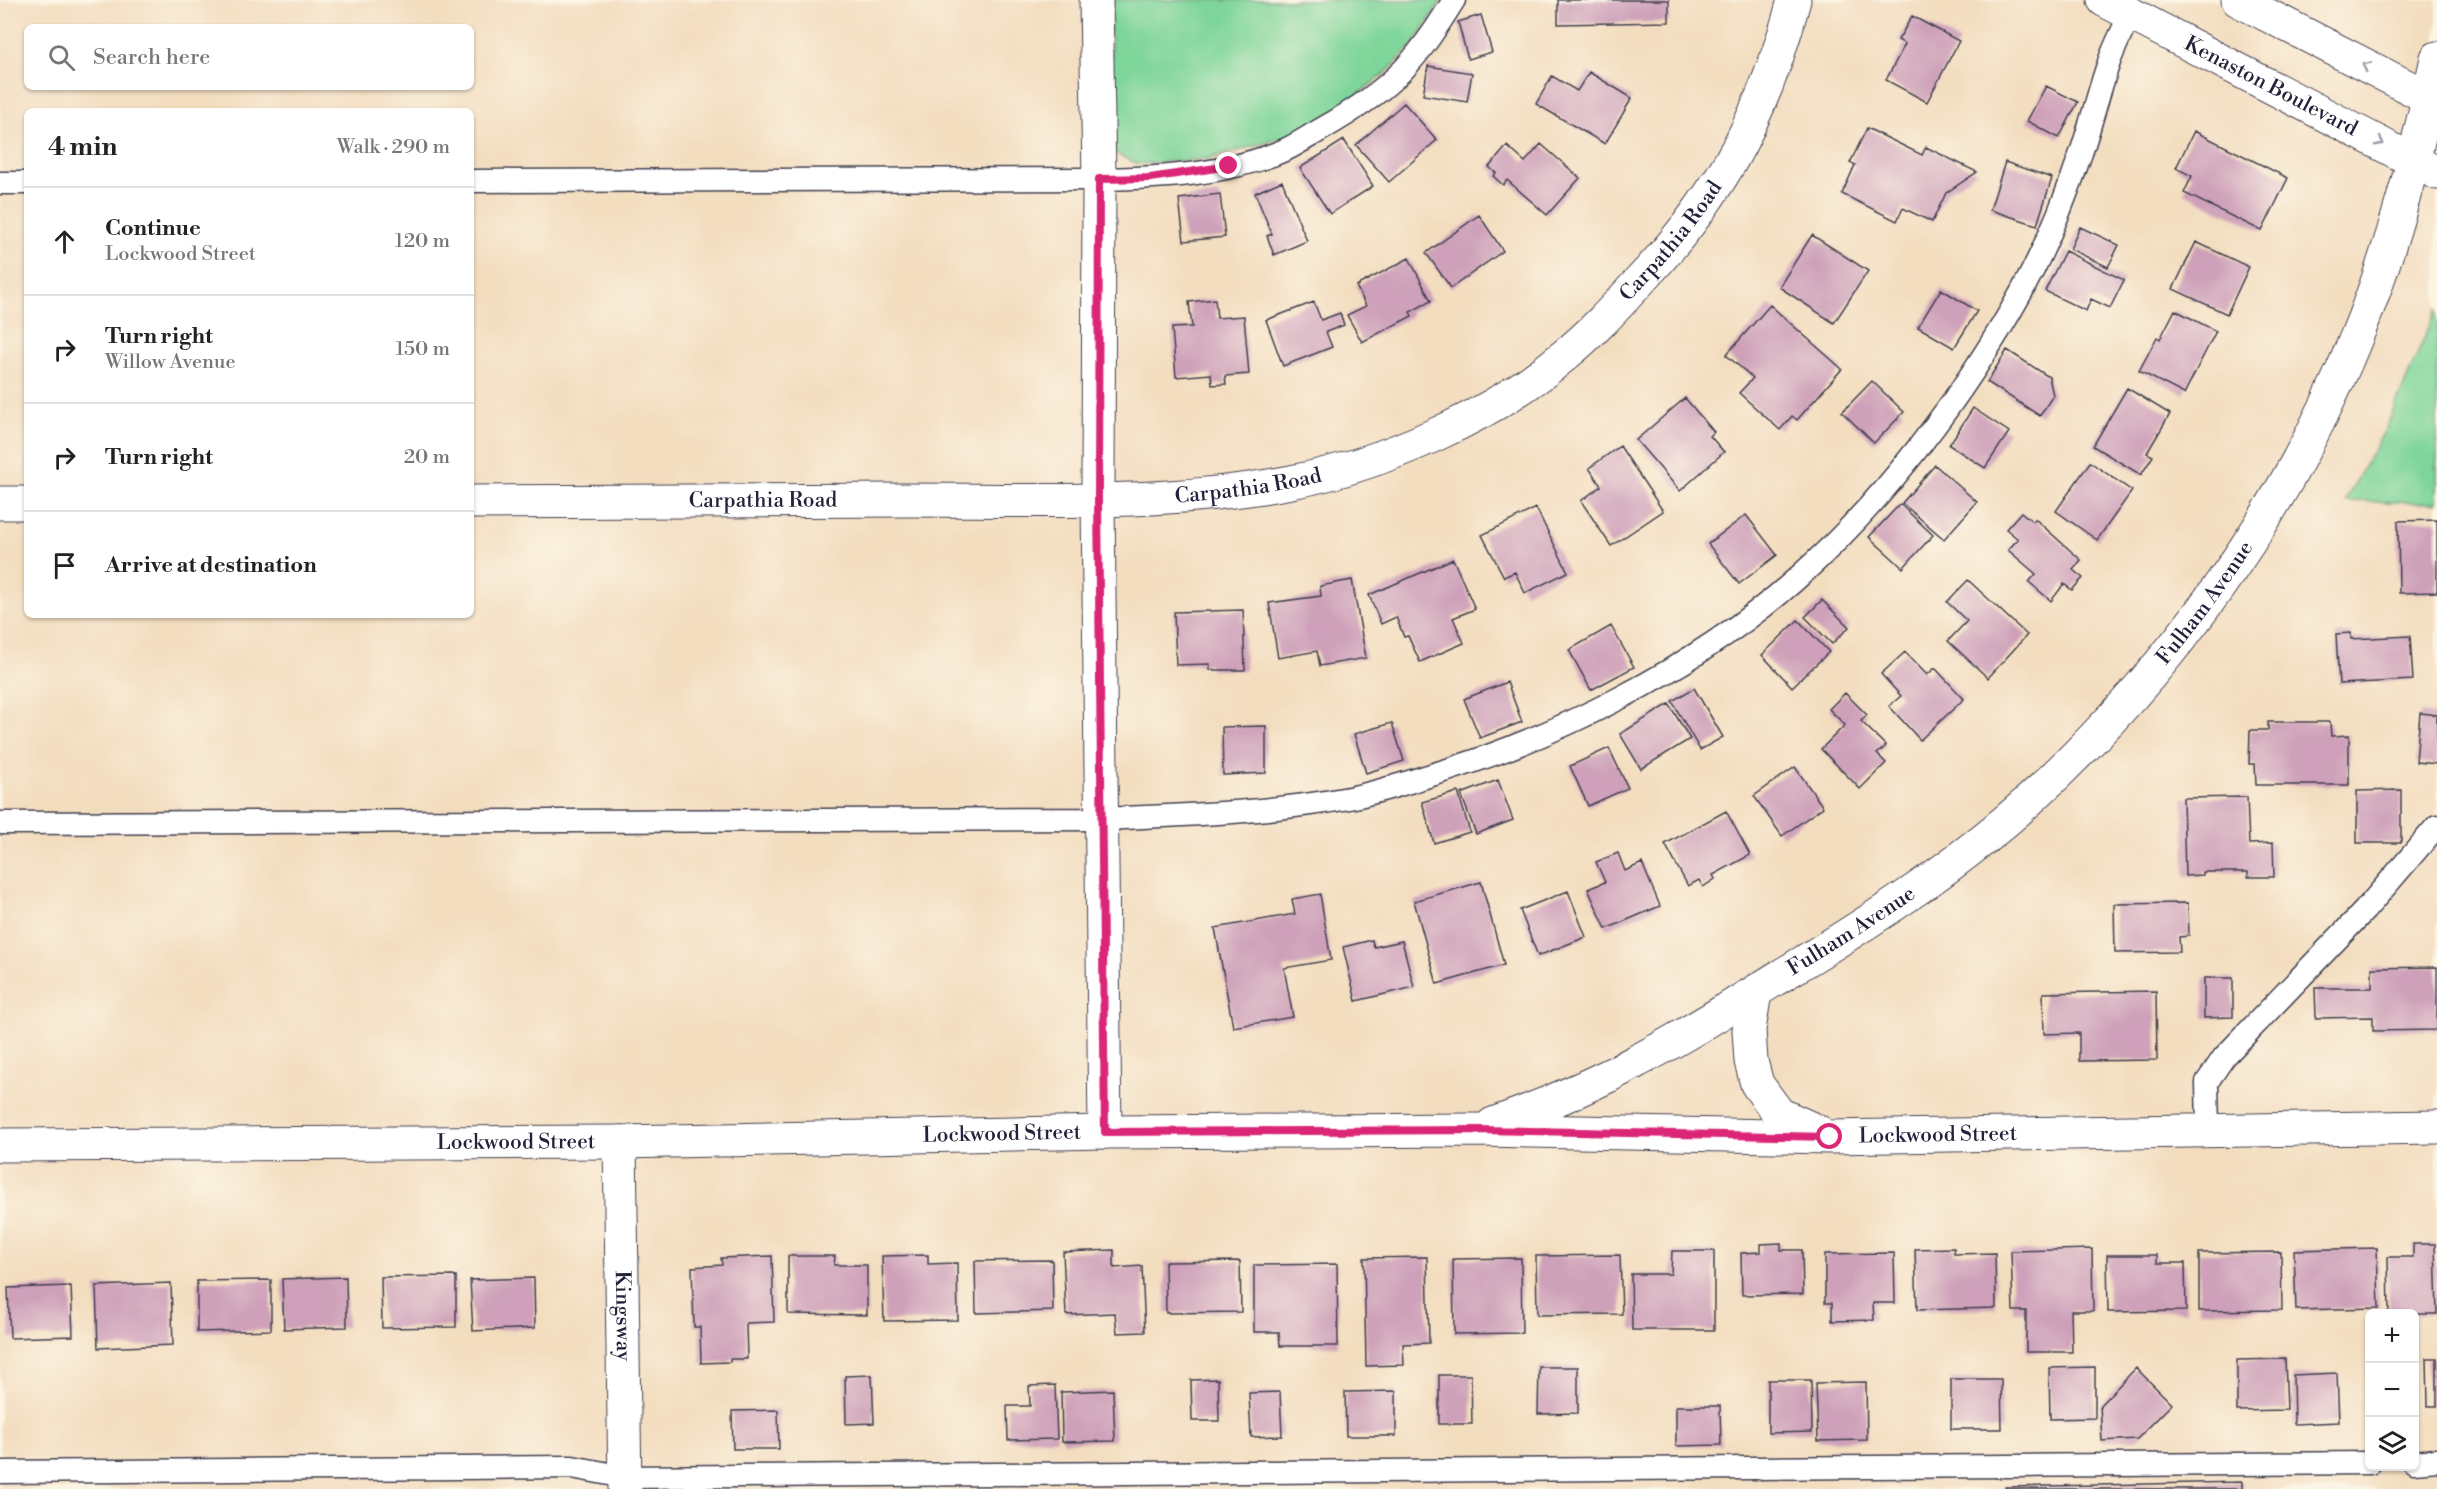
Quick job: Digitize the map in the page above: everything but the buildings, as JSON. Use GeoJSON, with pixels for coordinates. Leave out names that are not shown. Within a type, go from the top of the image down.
{"type":"FeatureCollection","features":[{"type":"Feature","properties":{"kind":"street"},"geometry":{"type":"LineString","coordinates":[[1096,0],[1099,179],[1098,500],[1105,1132]]}},
{"type":"Feature","properties":{"kind":"street","name":"Carpathia Road"},"geometry":{"type":"LineString","coordinates":[[474,502],[1165,498],[1289,483],[1362,464],[1407,447],[1457,423],[1523,386],[1562,358],[1595,328],[1656,264],[1685,230],[1738,148],[1767,83],[1794,0]]}},
{"type":"Feature","properties":{"kind":"street"},"geometry":{"type":"LineString","coordinates":[[2238,0],[2433,100]]}},
{"type":"Feature","properties":{"kind":"street","name":"Kenaston Boulevard"},"geometry":{"type":"LineString","coordinates":[[2118,6],[2425,166]]}},
{"type":"Feature","properties":{"kind":"street","name":"Fulham Avenue"},"geometry":{"type":"LineString","coordinates":[[1477,1130],[1542,1106],[1642,1059],[1902,900],[2022,807],[2115,715],[2154,672],[2225,578],[2267,513],[2334,390],[2425,166],[2437,58]]}},
{"type":"Feature","properties":{"kind":"street"},"geometry":{"type":"LineString","coordinates":[[0,503],[24,503]]}},
{"type":"Feature","properties":{"kind":"street"},"geometry":{"type":"LineString","coordinates":[[1755,992],[1749,1030],[1751,1061],[1757,1084],[1779,1114],[1830,1137]]}},
{"type":"Feature","properties":{"kind":"street","name":"Lockwood Street"},"geometry":{"type":"LineString","coordinates":[[0,1145],[620,1142],[1105,1132],[1477,1130],[1830,1137],[2437,1127]]}},
{"type":"Feature","properties":{"kind":"street","name":"Kingsway"},"geometry":{"type":"LineString","coordinates":[[620,1142],[625,1483]]}},
{"type":"Feature","properties":{"kind":"lane"},"geometry":{"type":"LineString","coordinates":[[474,181],[1099,179],[1191,174],[1258,159],[1287,149],[1375,96],[1404,68],[1430,37],[1454,0]]}},
{"type":"Feature","properties":{"kind":"lane"},"geometry":{"type":"LineString","coordinates":[[0,823],[1101,819],[1275,809],[1352,797],[1448,770],[1519,746],[1622,696],[1734,627],[1794,581],[1859,516],[1908,460],[1962,388],[1994,338],[2023,289],[2059,214],[2082,150],[2109,61],[2118,6]]}},
{"type":"Feature","properties":{"kind":"lane"},"geometry":{"type":"LineString","coordinates":[[0,183],[24,183]]}},
{"type":"Feature","properties":{"kind":"lane"},"geometry":{"type":"LineString","coordinates":[[2208,1131],[2207,1082],[2224,1057],[2365,910],[2437,826]]}},
{"type":"Feature","properties":{"kind":"lane"},"geometry":{"type":"LineString","coordinates":[[2419,1462],[2437,1460]]}},
{"type":"Feature","properties":{"kind":"lane"},"geometry":{"type":"LineString","coordinates":[[0,1472],[572,1467],[625,1483],[2365,1463]]}},
{"type":"Feature","properties":{"kind":"green space"},"geometry":{"type":"Polygon","coordinates":[[[1110,0],[1442,0],[1414,44],[1385,74],[1341,107],[1293,135],[1208,159],[1138,164],[1118,155],[1112,146],[1110,0]]]}},
{"type":"Feature","properties":{"kind":"green space"},"geometry":{"type":"Polygon","coordinates":[[[2437,308],[2437,503],[2345,501],[2386,428],[2437,308]]]}},
{"type":"Feature","properties":{"kind":"route"},"geometry":{"type":"LineString","coordinates":[[1229,166],[1191,174],[1099,179],[1098,500],[1105,1132],[1477,1130],[1830,1137]]}}]}
